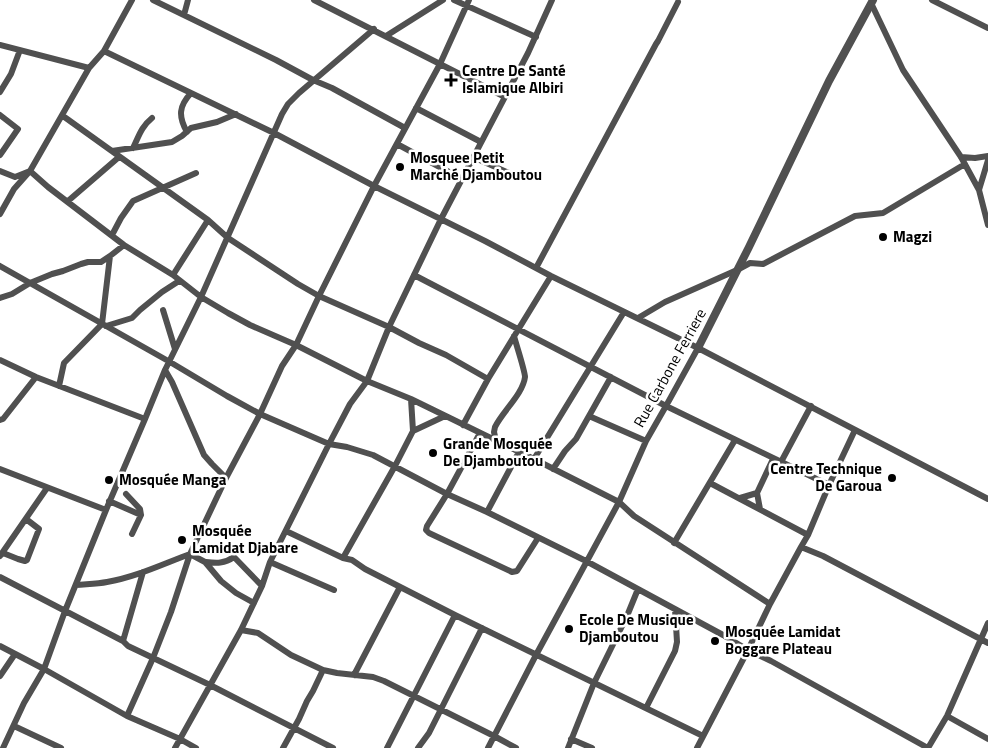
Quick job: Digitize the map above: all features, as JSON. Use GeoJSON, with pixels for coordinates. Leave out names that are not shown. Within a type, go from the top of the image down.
{"type":"FeatureCollection","features":[{"type":"Feature","properties":{"kind":"street"},"geometry":{"type":"LineString","coordinates":[[0,214],[14,189],[30,171],[89,68],[104,51],[132,0]]}},
{"type":"Feature","properties":{"kind":"street"},"geometry":{"type":"LineString","coordinates":[[153,0],[332,88],[405,128]]}},
{"type":"Feature","properties":{"kind":"street"},"geometry":{"type":"LineString","coordinates":[[184,15],[188,0]]}},
{"type":"Feature","properties":{"kind":"street"},"geometry":{"type":"LineString","coordinates":[[314,0],[505,97]]}},
{"type":"Feature","properties":{"kind":"street"},"geometry":{"type":"LineString","coordinates":[[386,36],[443,0]]}},
{"type":"Feature","properties":{"kind":"street"},"geometry":{"type":"LineString","coordinates":[[454,0],[468,3],[536,37]]}},
{"type":"Feature","properties":{"kind":"street"},"geometry":{"type":"LineString","coordinates":[[175,748],[241,630],[262,586],[270,562],[350,404],[366,381],[389,327],[441,218],[536,37],[552,0]]}},
{"type":"Feature","properties":{"kind":"street"},"geometry":{"type":"LineString","coordinates":[[932,0],[988,28]]}},
{"type":"Feature","properties":{"kind":"street"},"geometry":{"type":"LineString","coordinates":[[536,268],[678,2]]}},
{"type":"Feature","properties":{"kind":"street"},"geometry":{"type":"LineString","coordinates":[[872,2],[903,70],[961,157],[979,190],[988,226]]}},
{"type":"Feature","properties":{"kind":"street","name":"Rue Carbone Ferriere"},"geometry":{"type":"LineString","coordinates":[[488,748],[619,502],[646,441],[698,348],[829,81],[872,2]]}},
{"type":"Feature","properties":{"kind":"street"},"geometry":{"type":"LineString","coordinates":[[127,716],[171,612],[190,554],[226,478],[260,414],[282,366],[296,345],[374,186],[440,64],[468,3]]}},
{"type":"Feature","properties":{"kind":"street"},"geometry":{"type":"LineString","coordinates":[[2,748],[24,703],[44,669],[109,501],[165,370],[202,297],[282,114],[299,92],[374,29]]}},
{"type":"Feature","properties":{"kind":"street"},"geometry":{"type":"LineString","coordinates":[[0,45],[89,68]]}},
{"type":"Feature","properties":{"kind":"street"},"geometry":{"type":"LineString","coordinates":[[0,92],[11,74],[20,50]]}},
{"type":"Feature","properties":{"kind":"street"},"geometry":{"type":"LineString","coordinates":[[104,51],[274,133],[374,186],[485,240],[551,276],[698,348],[988,499]]}},
{"type":"Feature","properties":{"kind":"street"},"geometry":{"type":"LineString","coordinates":[[187,132],[180,117],[185,100],[191,93]]}},
{"type":"Feature","properties":{"kind":"street"},"geometry":{"type":"LineString","coordinates":[[416,108],[481,142]]}},
{"type":"Feature","properties":{"kind":"street"},"geometry":{"type":"LineString","coordinates":[[112,151],[172,142],[191,128],[217,122],[236,114]]}},
{"type":"Feature","properties":{"kind":"street"},"geometry":{"type":"LineString","coordinates":[[63,116],[208,220],[228,238],[298,284],[319,296],[446,355],[488,379]]}},
{"type":"Feature","properties":{"kind":"street"},"geometry":{"type":"LineString","coordinates":[[0,155],[18,129],[1,118]]}},
{"type":"Feature","properties":{"kind":"street"},"geometry":{"type":"LineString","coordinates":[[133,148],[142,128],[152,118]]}},
{"type":"Feature","properties":{"kind":"street"},"geometry":{"type":"LineString","coordinates":[[396,144],[462,179]]}},
{"type":"Feature","properties":{"kind":"street"},"geometry":{"type":"LineString","coordinates":[[961,157],[975,158],[988,156]]}},
{"type":"Feature","properties":{"kind":"street"},"geometry":{"type":"LineString","coordinates":[[68,201],[119,157]]}},
{"type":"Feature","properties":{"kind":"street"},"geometry":{"type":"LineString","coordinates":[[473,157],[520,178]]}},
{"type":"Feature","properties":{"kind":"street"},"geometry":{"type":"LineString","coordinates":[[979,190],[988,160]]}},
{"type":"Feature","properties":{"kind":"street"},"geometry":{"type":"LineString","coordinates":[[638,318],[665,302],[750,263],[763,264],[855,216],[882,213],[965,164]]}},
{"type":"Feature","properties":{"kind":"street"},"geometry":{"type":"LineString","coordinates":[[0,170],[15,177],[30,171]]}},
{"type":"Feature","properties":{"kind":"street"},"geometry":{"type":"LineString","coordinates":[[30,171],[124,245],[173,275],[202,297],[250,325],[296,345],[366,381],[411,399],[619,502],[634,516],[770,604]]}},
{"type":"Feature","properties":{"kind":"street"},"geometry":{"type":"LineString","coordinates":[[112,235],[120,218],[133,201],[196,174]]}},
{"type":"Feature","properties":{"kind":"street"},"geometry":{"type":"LineString","coordinates":[[173,275],[208,220]]}},
{"type":"Feature","properties":{"kind":"street"},"geometry":{"type":"LineString","coordinates":[[0,298],[12,294],[42,277],[88,262],[101,262],[124,245]]}},
{"type":"Feature","properties":{"kind":"street"},"geometry":{"type":"LineString","coordinates":[[104,325],[110,256]]}},
{"type":"Feature","properties":{"kind":"street"},"geometry":{"type":"LineString","coordinates":[[0,266],[260,414],[329,444],[347,447],[395,466],[638,589],[928,748],[947,716],[988,623]]}},
{"type":"Feature","properties":{"kind":"street"},"geometry":{"type":"LineString","coordinates":[[414,275],[666,406],[829,486]]}},
{"type":"Feature","properties":{"kind":"street"},"geometry":{"type":"LineString","coordinates":[[463,425],[488,379],[551,276]]}},
{"type":"Feature","properties":{"kind":"street"},"geometry":{"type":"LineString","coordinates":[[59,386],[64,363],[104,325],[132,318],[162,292],[179,281]]}},
{"type":"Feature","properties":{"kind":"street"},"geometry":{"type":"LineString","coordinates":[[163,310],[175,348]]}},
{"type":"Feature","properties":{"kind":"street"},"geometry":{"type":"LineString","coordinates":[[534,459],[624,312]]}},
{"type":"Feature","properties":{"kind":"street"},"geometry":{"type":"LineString","coordinates":[[496,441],[495,427],[525,378],[514,336]]}},
{"type":"Feature","properties":{"kind":"street"},"geometry":{"type":"LineString","coordinates":[[0,360],[36,377],[145,419]]}},
{"type":"Feature","properties":{"kind":"street"},"geometry":{"type":"LineString","coordinates":[[165,370],[204,455],[226,478]]}},
{"type":"Feature","properties":{"kind":"street"},"geometry":{"type":"LineString","coordinates":[[0,420],[36,377]]}},
{"type":"Feature","properties":{"kind":"street"},"geometry":{"type":"LineString","coordinates":[[553,469],[564,451],[576,439],[611,378]]}},
{"type":"Feature","properties":{"kind":"street"},"geometry":{"type":"LineString","coordinates":[[343,558],[413,431],[411,399]]}},
{"type":"Feature","properties":{"kind":"street"},"geometry":{"type":"LineString","coordinates":[[781,462],[811,406]]}},
{"type":"Feature","properties":{"kind":"street"},"geometry":{"type":"LineString","coordinates":[[413,431],[445,416]]}},
{"type":"Feature","properties":{"kind":"street"},"geometry":{"type":"LineString","coordinates":[[589,416],[646,441]]}},
{"type":"Feature","properties":{"kind":"street"},"geometry":{"type":"LineString","coordinates":[[697,748],[770,604],[808,535],[855,430]]}},
{"type":"Feature","properties":{"kind":"street"},"geometry":{"type":"LineString","coordinates":[[480,433],[426,530],[512,572],[517,571],[522,565],[538,538]]}},
{"type":"Feature","properties":{"kind":"street"},"geometry":{"type":"LineString","coordinates":[[674,543],[735,440]]}},
{"type":"Feature","properties":{"kind":"street"},"geometry":{"type":"LineString","coordinates":[[487,512],[519,452]]}},
{"type":"Feature","properties":{"kind":"street"},"geometry":{"type":"LineString","coordinates":[[760,510],[757,493],[773,458]]}},
{"type":"Feature","properties":{"kind":"street"},"geometry":{"type":"LineString","coordinates":[[0,469],[106,510]]}},
{"type":"Feature","properties":{"kind":"street"},"geometry":{"type":"LineString","coordinates":[[710,483],[808,535]]}},
{"type":"Feature","properties":{"kind":"street"},"geometry":{"type":"LineString","coordinates":[[26,519],[39,529],[27,560],[1,554],[48,488]]}},
{"type":"Feature","properties":{"kind":"street"},"geometry":{"type":"LineString","coordinates":[[740,498],[757,493]]}},
{"type":"Feature","properties":{"kind":"street"},"geometry":{"type":"LineString","coordinates":[[126,494],[140,509],[142,515],[132,534]]}},
{"type":"Feature","properties":{"kind":"street"},"geometry":{"type":"LineString","coordinates":[[109,501],[142,515]]}},
{"type":"Feature","properties":{"kind":"street"},"geometry":{"type":"LineString","coordinates":[[286,530],[343,558],[352,560],[365,569],[455,615],[703,736]]}},
{"type":"Feature","properties":{"kind":"street"},"geometry":{"type":"LineString","coordinates":[[802,547],[823,556],[988,643]]}},
{"type":"Feature","properties":{"kind":"street"},"geometry":{"type":"LineString","coordinates":[[76,585],[106,583],[143,572],[190,554],[205,562],[221,581],[236,593],[254,603]]}},
{"type":"Feature","properties":{"kind":"street"},"geometry":{"type":"LineString","coordinates":[[205,562],[219,563],[234,557],[262,586]]}},
{"type":"Feature","properties":{"kind":"street"},"geometry":{"type":"LineString","coordinates":[[270,562],[334,590]]}},
{"type":"Feature","properties":{"kind":"street"},"geometry":{"type":"LineString","coordinates":[[122,641],[143,572]]}},
{"type":"Feature","properties":{"kind":"street"},"geometry":{"type":"LineString","coordinates":[[0,577],[122,641],[128,646],[210,685],[333,748]]}},
{"type":"Feature","properties":{"kind":"street"},"geometry":{"type":"LineString","coordinates":[[354,675],[400,586]]}},
{"type":"Feature","properties":{"kind":"street"},"geometry":{"type":"LineString","coordinates":[[567,747],[594,683],[638,589]]}},
{"type":"Feature","properties":{"kind":"street"},"geometry":{"type":"LineString","coordinates":[[646,708],[675,651],[677,642],[675,609]]}},
{"type":"Feature","properties":{"kind":"street"},"geometry":{"type":"LineString","coordinates":[[387,748],[455,615]]}},
{"type":"Feature","properties":{"kind":"street"},"geometry":{"type":"LineString","coordinates":[[418,748],[429,733],[482,628]]}},
{"type":"Feature","properties":{"kind":"street"},"geometry":{"type":"LineString","coordinates":[[241,630],[258,633],[291,655],[323,670],[384,680],[516,748]]}},
{"type":"Feature","properties":{"kind":"street"},"geometry":{"type":"LineString","coordinates":[[0,646],[127,716],[196,748]]}},
{"type":"Feature","properties":{"kind":"street"},"geometry":{"type":"LineString","coordinates":[[0,676],[15,654]]}},
{"type":"Feature","properties":{"kind":"street"},"geometry":{"type":"LineString","coordinates":[[282,748],[300,719],[323,670]]}},
{"type":"Feature","properties":{"kind":"street"},"geometry":{"type":"LineString","coordinates":[[947,716],[988,739]]}},
{"type":"Feature","properties":{"kind":"street"},"geometry":{"type":"LineString","coordinates":[[14,726],[61,748]]}},
{"type":"Feature","properties":{"kind":"street"},"geometry":{"type":"LineString","coordinates":[[571,739],[592,748]]}},
{"type":"Feature","properties":{"kind":"place","name":"Centre De Santé Islamique Albiri"},"geometry":{"type":"Point","coordinates":[451,80]}},
{"type":"Feature","properties":{"kind":"place","name":"Mosquee Petit Marché Djamboutou"},"geometry":{"type":"Point","coordinates":[400,167]}},
{"type":"Feature","properties":{"kind":"place","name":"Magzi"},"geometry":{"type":"Point","coordinates":[883,237]}},
{"type":"Feature","properties":{"kind":"place","name":"Grande Mosquée De Djamboutou"},"geometry":{"type":"Point","coordinates":[433,453]}},
{"type":"Feature","properties":{"kind":"place","name":"Centre Technique De Garoua"},"geometry":{"type":"Point","coordinates":[892,478]}},
{"type":"Feature","properties":{"kind":"place","name":"Mosquée Manga"},"geometry":{"type":"Point","coordinates":[109,480]}},
{"type":"Feature","properties":{"kind":"place","name":"Mosquée Lamidat Djabare"},"geometry":{"type":"Point","coordinates":[182,540]}},
{"type":"Feature","properties":{"kind":"place","name":"Ecole De Musique Djamboutou"},"geometry":{"type":"Point","coordinates":[569,629]}},
{"type":"Feature","properties":{"kind":"place","name":"Mosquée Lamidat Boggare Plateau"},"geometry":{"type":"Point","coordinates":[715,641]}}]}
